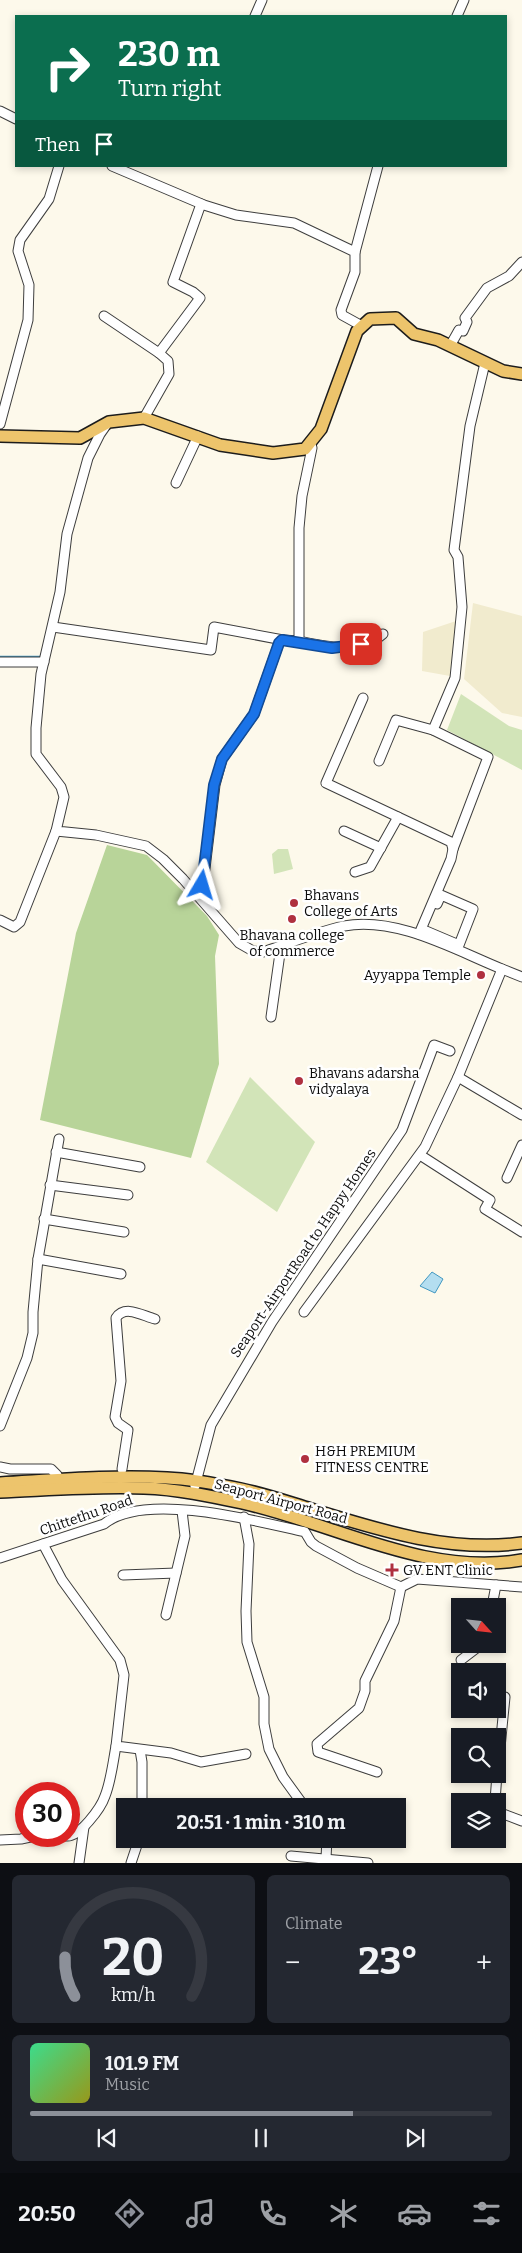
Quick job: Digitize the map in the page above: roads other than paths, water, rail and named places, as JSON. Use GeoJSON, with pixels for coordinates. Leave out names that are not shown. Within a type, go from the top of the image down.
{"type":"FeatureCollection","features":[{"type":"Feature","properties":{"kind":"main road"},"geometry":{"type":"LineString","coordinates":[[0,436],[80,438],[109,422],[144,418],[220,445],[273,453],[305,448],[320,429],[357,331],[370,319],[396,318],[414,334],[438,340],[503,372],[522,374]]}},
{"type":"Feature","properties":{"kind":"main road"},"geometry":{"type":"LineString","coordinates":[[0,1482],[59,1485],[118,1477],[168,1478],[196,1481],[244,1490],[430,1542],[484,1545],[522,1543]]}},
{"type":"Feature","properties":{"kind":"main road","name":"Seaport Airport Road"},"geometry":{"type":"LineString","coordinates":[[0,1492],[59,1485],[145,1488],[193,1494],[242,1503],[307,1528],[428,1558],[481,1562],[522,1560]]}},
{"type":"Feature","properties":{"kind":"main road"},"geometry":{"type":"LineString","coordinates":[[307,1528],[313,1510]]}},
{"type":"Feature","properties":{"kind":"street"},"geometry":{"type":"LineString","coordinates":[[255,15],[262,0]]}},
{"type":"Feature","properties":{"kind":"street"},"geometry":{"type":"LineString","coordinates":[[457,15],[464,0]]}},
{"type":"Feature","properties":{"kind":"street"},"geometry":{"type":"LineString","coordinates":[[0,111],[15,118]]}},
{"type":"Feature","properties":{"kind":"street"},"geometry":{"type":"LineString","coordinates":[[0,424],[28,320],[29,285],[18,251],[20,240],[49,200],[59,167]]}},
{"type":"Feature","properties":{"kind":"street"},"geometry":{"type":"LineString","coordinates":[[114,167],[201,204],[236,215],[294,223],[356,252]]}},
{"type":"Feature","properties":{"kind":"street"},"geometry":{"type":"LineString","coordinates":[[362,326],[342,315],[341,310],[355,272],[356,252],[378,167]]}},
{"type":"Feature","properties":{"kind":"street"},"geometry":{"type":"LineString","coordinates":[[159,353],[200,298],[193,292],[173,282],[201,204]]}},
{"type":"Feature","properties":{"kind":"street"},"geometry":{"type":"LineString","coordinates":[[450,346],[459,330],[462,331],[467,322],[465,318],[487,288],[509,276],[522,262]]}},
{"type":"Feature","properties":{"kind":"street"},"geometry":{"type":"LineString","coordinates":[[104,316],[168,361],[169,374],[144,418]]}},
{"type":"Feature","properties":{"kind":"street"},"geometry":{"type":"LineString","coordinates":[[433,730],[455,678],[462,607],[458,557],[454,550],[470,426],[485,363]]}},
{"type":"Feature","properties":{"kind":"street"},"geometry":{"type":"LineString","coordinates":[[0,920],[14,927],[20,922],[56,831],[64,797],[60,787],[36,754],[36,728],[44,662],[60,592],[67,534],[85,468],[100,434],[109,422]]}},
{"type":"Feature","properties":{"kind":"street"},"geometry":{"type":"LineString","coordinates":[[176,483],[198,436]]}},
{"type":"Feature","properties":{"kind":"street"},"geometry":{"type":"LineString","coordinates":[[299,641],[299,528],[302,496],[312,448],[310,442]]}},
{"type":"Feature","properties":{"kind":"street"},"geometry":{"type":"LineString","coordinates":[[53,626],[211,650],[214,627],[327,647],[343,647],[377,640],[383,634]]}},
{"type":"Feature","properties":{"kind":"street"},"geometry":{"type":"LineString","coordinates":[[199,896],[214,785],[222,759],[254,714],[276,650],[282,640]]}},
{"type":"Feature","properties":{"kind":"street"},"geometry":{"type":"LineString","coordinates":[[0,662],[44,662]]}},
{"type":"Feature","properties":{"kind":"street"},"geometry":{"type":"LineString","coordinates":[[363,698],[326,783],[451,842],[453,849]]}},
{"type":"Feature","properties":{"kind":"street"},"geometry":{"type":"LineString","coordinates":[[379,761],[396,720],[433,730],[488,756],[423,934]]}},
{"type":"Feature","properties":{"kind":"street"},"geometry":{"type":"LineString","coordinates":[[355,872],[370,867],[398,817]]}},
{"type":"Feature","properties":{"kind":"street"},"geometry":{"type":"LineString","coordinates":[[56,831],[96,834],[146,846],[163,859],[199,896],[239,943],[253,951],[264,952],[345,926],[373,925],[423,934],[459,945],[473,909],[441,895],[423,934]]}},
{"type":"Feature","properties":{"kind":"street"},"geometry":{"type":"LineString","coordinates":[[344,831],[381,848]]}},
{"type":"Feature","properties":{"kind":"street"},"geometry":{"type":"LineString","coordinates":[[423,934],[522,977]]}},
{"type":"Feature","properties":{"kind":"street"},"geometry":{"type":"LineString","coordinates":[[271,1017],[281,946]]}},
{"type":"Feature","properties":{"kind":"street"},"geometry":{"type":"LineString","coordinates":[[304,1312],[425,1147],[458,1077],[502,969]]}},
{"type":"Feature","properties":{"kind":"street","name":"Seaport-AirportRoad to Happy Homes"},"geometry":{"type":"LineString","coordinates":[[193,1494],[211,1425],[242,1369],[402,1130],[434,1045],[450,1051]]}},
{"type":"Feature","properties":{"kind":"street"},"geometry":{"type":"LineString","coordinates":[[458,1077],[522,1115]]}},
{"type":"Feature","properties":{"kind":"street"},"geometry":{"type":"LineString","coordinates":[[0,1426],[26,1358],[33,1333],[38,1259],[59,1140]]}},
{"type":"Feature","properties":{"kind":"street"},"geometry":{"type":"LineString","coordinates":[[507,1178],[522,1145]]}},
{"type":"Feature","properties":{"kind":"street"},"geometry":{"type":"LineString","coordinates":[[56,1152],[140,1168]]}},
{"type":"Feature","properties":{"kind":"street"},"geometry":{"type":"LineString","coordinates":[[420,1155],[490,1200],[485,1208],[522,1232]]}},
{"type":"Feature","properties":{"kind":"street"},"geometry":{"type":"LineString","coordinates":[[50,1185],[128,1195]]}},
{"type":"Feature","properties":{"kind":"street"},"geometry":{"type":"LineString","coordinates":[[44,1219],[124,1232]]}},
{"type":"Feature","properties":{"kind":"street"},"geometry":{"type":"LineString","coordinates":[[38,1259],[121,1274]]}},
{"type":"Feature","properties":{"kind":"street"},"geometry":{"type":"LineString","coordinates":[[122,1469],[128,1430],[118,1423],[115,1417],[121,1381],[116,1318],[123,1311],[129,1311],[155,1319]]}},
{"type":"Feature","properties":{"kind":"street"},"geometry":{"type":"LineString","coordinates":[[0,1467],[51,1470],[58,1475],[59,1485]]}},
{"type":"Feature","properties":{"kind":"street","name":"Chittethu Road"},"geometry":{"type":"LineString","coordinates":[[0,1558],[104,1524],[112,1518],[123,1514],[143,1509],[244,1518],[307,1528]]}},
{"type":"Feature","properties":{"kind":"street"},"geometry":{"type":"LineString","coordinates":[[166,1615],[184,1536],[182,1511]]}},
{"type":"Feature","properties":{"kind":"street"},"geometry":{"type":"LineString","coordinates":[[244,1518],[249,1544],[246,1611],[247,1642],[264,1697],[264,1724],[269,1749],[282,1777],[298,1798]]}},
{"type":"Feature","properties":{"kind":"street"},"geometry":{"type":"LineString","coordinates":[[307,1528],[311,1542],[316,1546],[357,1568],[401,1587],[417,1580],[522,1587]]}},
{"type":"Feature","properties":{"kind":"street"},"geometry":{"type":"LineString","coordinates":[[43,1544],[62,1580],[120,1660],[124,1675],[116,1746],[106,1794],[80,1831]]}},
{"type":"Feature","properties":{"kind":"street"},"geometry":{"type":"LineString","coordinates":[[123,1575],[176,1573]]}},
{"type":"Feature","properties":{"kind":"street"},"geometry":{"type":"LineString","coordinates":[[494,1598],[496,1585]]}},
{"type":"Feature","properties":{"kind":"street"},"geometry":{"type":"LineString","coordinates":[[378,1772],[318,1752],[317,1744],[359,1708],[365,1692],[366,1681],[394,1621],[401,1587]]}},
{"type":"Feature","properties":{"kind":"street"},"geometry":{"type":"LineString","coordinates":[[462,1660],[471,1653]]}},
{"type":"Feature","properties":{"kind":"street"},"geometry":{"type":"LineString","coordinates":[[116,1746],[171,1753],[201,1762],[246,1754]]}},
{"type":"Feature","properties":{"kind":"street"},"geometry":{"type":"LineString","coordinates":[[140,1750],[142,1798]]}},
{"type":"Feature","properties":{"kind":"street"},"geometry":{"type":"LineString","coordinates":[[506,1815],[522,1821]]}},
{"type":"Feature","properties":{"kind":"street"},"geometry":{"type":"LineString","coordinates":[[79,1863],[84,1827]]}},
{"type":"Feature","properties":{"kind":"street"},"geometry":{"type":"LineString","coordinates":[[0,1840],[15,1839]]}},
{"type":"Feature","properties":{"kind":"street"},"geometry":{"type":"LineString","coordinates":[[131,1863],[136,1848]]}},
{"type":"Feature","properties":{"kind":"street"},"geometry":{"type":"LineString","coordinates":[[291,1856],[368,1863]]}},
{"type":"Feature","properties":{"kind":"water"},"geometry":{"type":"Polygon","coordinates":[[[432,1272],[443,1279],[435,1293],[420,1286],[432,1272]]]}},
{"type":"Feature","properties":{"kind":"waterway"},"geometry":{"type":"LineString","coordinates":[[0,657],[43,657]]}},
{"type":"Feature","properties":{"kind":"place","name":"Bhavans College of Arts"},"geometry":{"type":"Point","coordinates":[294,903]}},
{"type":"Feature","properties":{"kind":"place","name":"Bhavana college of commerce"},"geometry":{"type":"Point","coordinates":[292,919]}},
{"type":"Feature","properties":{"kind":"place","name":"Ayyappa Temple"},"geometry":{"type":"Point","coordinates":[481,975]}},
{"type":"Feature","properties":{"kind":"place","name":"Bhavans adarsha vidyalaya"},"geometry":{"type":"Point","coordinates":[299,1081]}},
{"type":"Feature","properties":{"kind":"place","name":"H&H PREMIUM FITNESS CENTRE"},"geometry":{"type":"Point","coordinates":[305,1459]}},
{"type":"Feature","properties":{"kind":"place","name":"GV ENT Clinic"},"geometry":{"type":"Point","coordinates":[392,1570]}}]}
